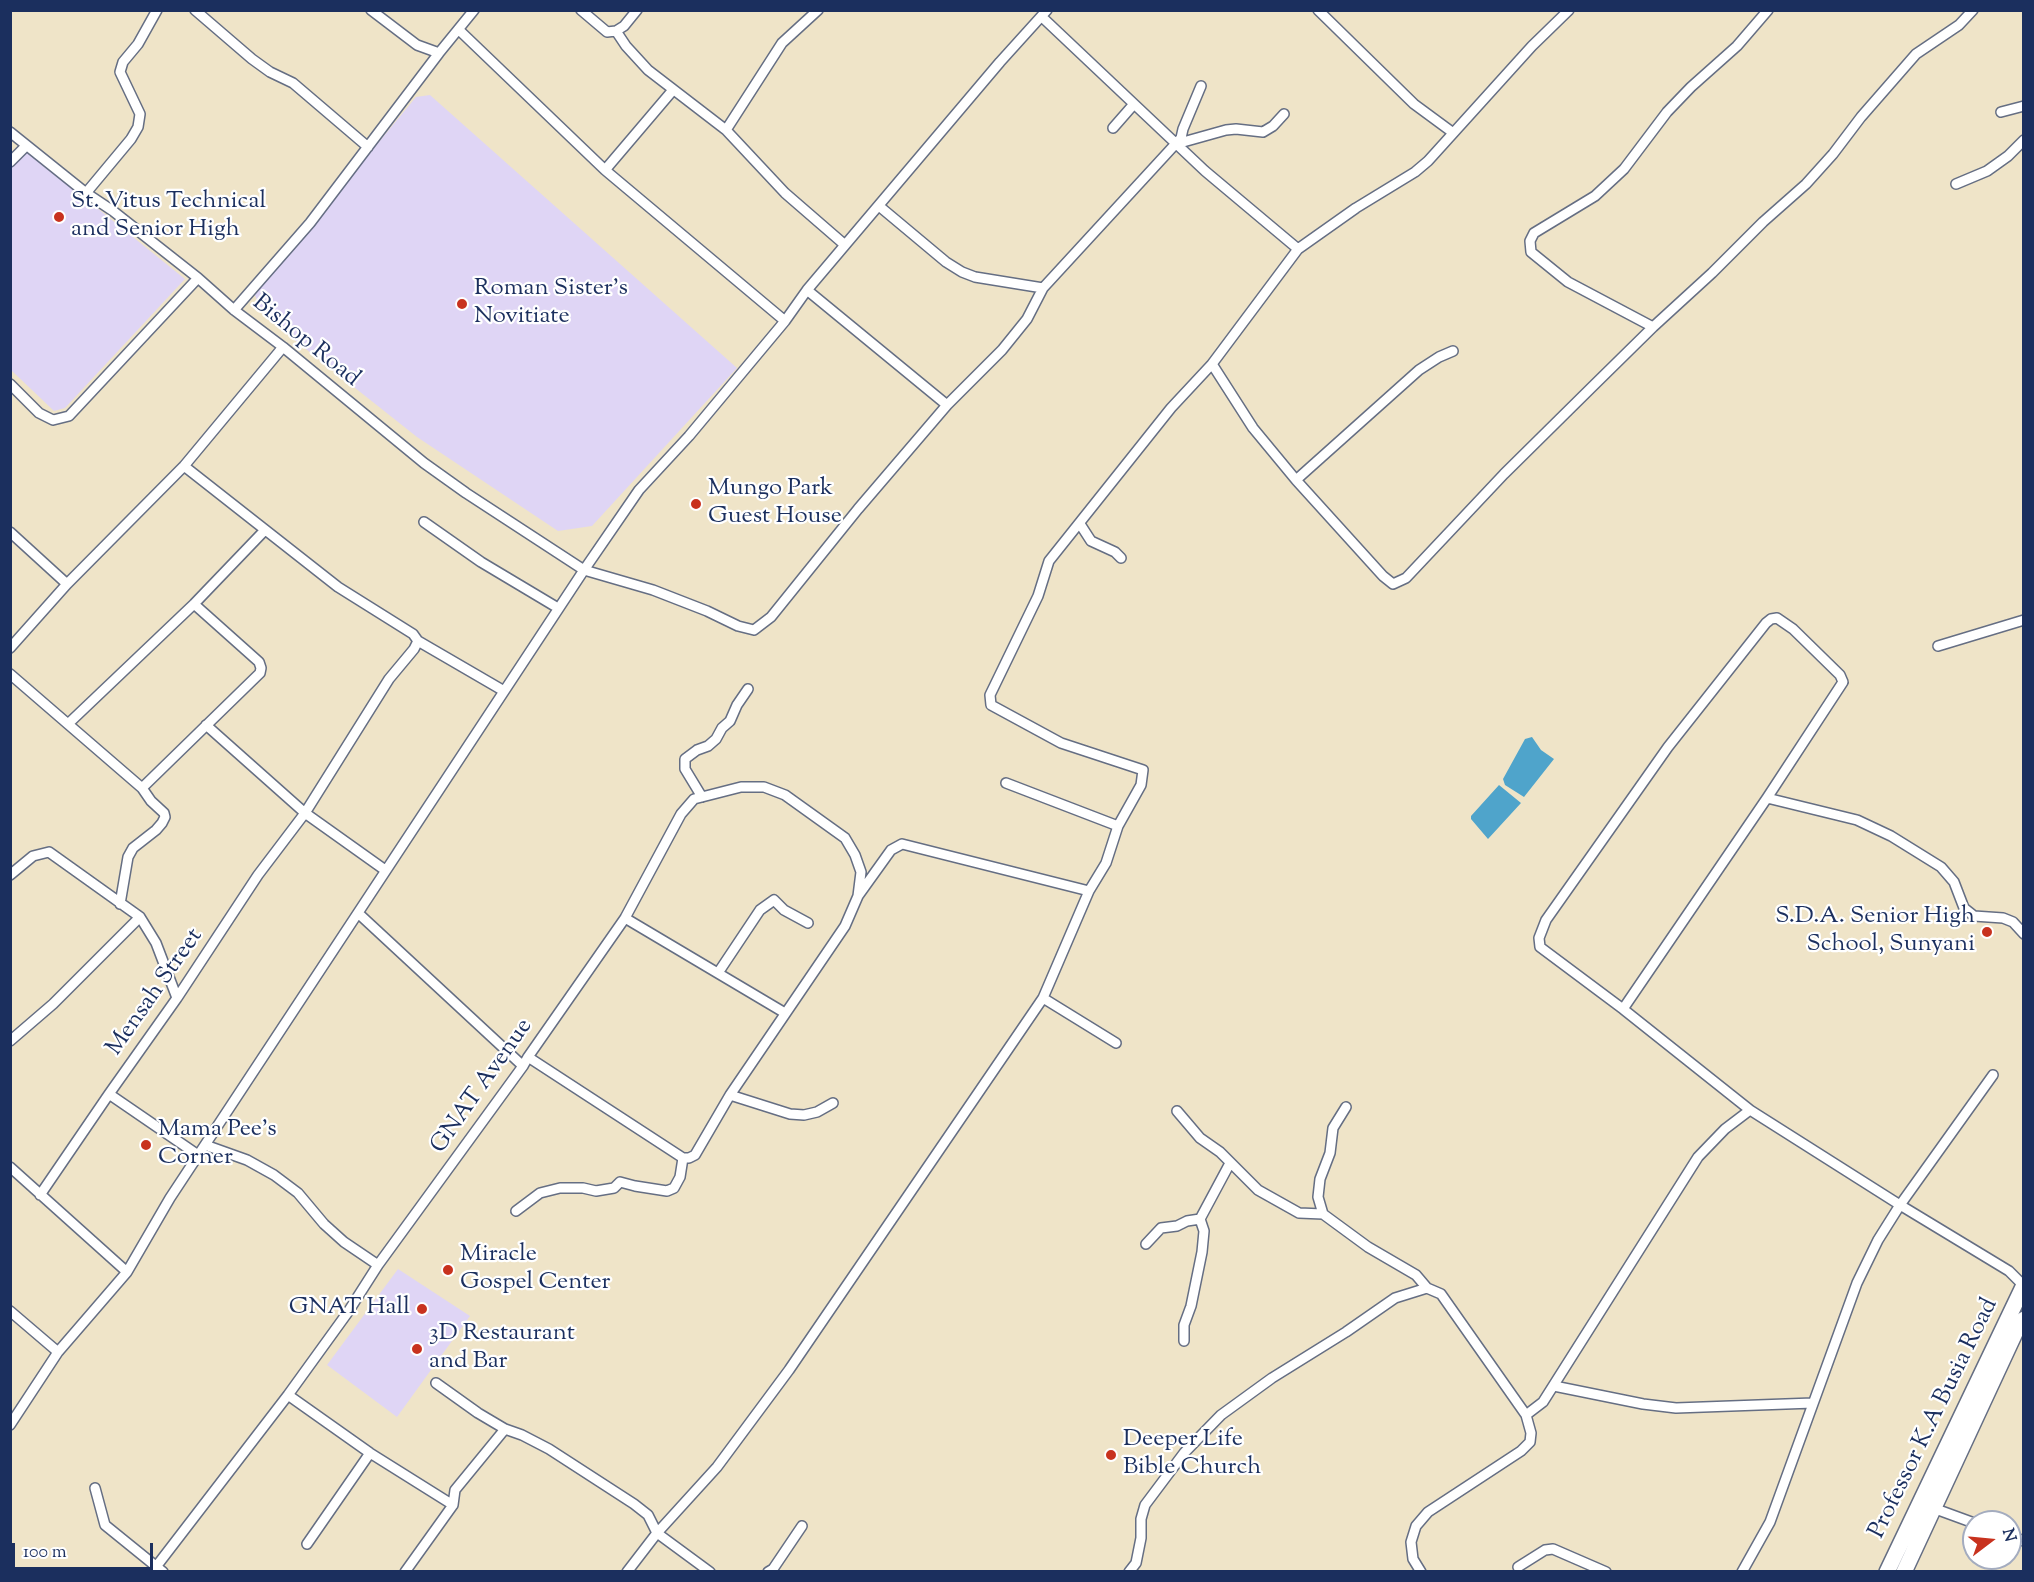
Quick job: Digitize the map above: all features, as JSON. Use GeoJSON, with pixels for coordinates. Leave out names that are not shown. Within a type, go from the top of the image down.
{"type":"FeatureCollection","features":[{"type":"Feature","properties":{"kind":"main road","name":"Professor K.A Busia Road"},"geometry":{"type":"LineString","coordinates":[[1887,1572],[2023,1286]]}},
{"type":"Feature","properties":{"kind":"main road","name":"Professor K.A Busia Road"},"geometry":{"type":"LineString","coordinates":[[1904,1572],[2024,1319]]}},
{"type":"Feature","properties":{"kind":"street"},"geometry":{"type":"LineString","coordinates":[[86,193],[131,139],[138,127],[140,114],[120,72],[123,62],[138,44],[157,10]]}},
{"type":"Feature","properties":{"kind":"street"},"geometry":{"type":"LineString","coordinates":[[195,10],[252,59],[270,72],[293,83],[368,147]]}},
{"type":"Feature","properties":{"kind":"street"},"geometry":{"type":"LineString","coordinates":[[371,10],[417,45],[439,53]]}},
{"type":"Feature","properties":{"kind":"street"},"geometry":{"type":"LineString","coordinates":[[234,310],[310,223],[474,10]]}},
{"type":"Feature","properties":{"kind":"street"},"geometry":{"type":"LineString","coordinates":[[581,10],[607,32],[616,31],[624,26],[637,10]]}},
{"type":"Feature","properties":{"kind":"street"},"geometry":{"type":"LineString","coordinates":[[726,130],[782,43],[818,10]]}},
{"type":"Feature","properties":{"kind":"street"},"geometry":{"type":"LineString","coordinates":[[1318,10],[1414,104],[1452,132]]}},
{"type":"Feature","properties":{"kind":"street"},"geometry":{"type":"LineString","coordinates":[[627,1572],[657,1533],[717,1467],[789,1370],[1042,998],[1089,891],[1106,863],[1118,826],[1141,785],[1143,770],[1061,743],[991,705],[990,695],[1038,596],[1049,561],[1171,408],[1212,364],[1298,249],[1428,161],[1532,46],[1569,10]]}},
{"type":"Feature","properties":{"kind":"street"},"geometry":{"type":"LineString","coordinates":[[1653,327],[1568,282],[1531,252],[1530,241],[1534,233],[1595,196],[1624,169],[1667,112],[1690,87],[1737,46],[1768,10]]}},
{"type":"Feature","properties":{"kind":"street"},"geometry":{"type":"LineString","coordinates":[[1212,364],[1253,428],[1296,480],[1383,576],[1393,584],[1406,578],[1504,474],[1653,327],[1806,184],[1916,54],[1959,25],[1972,10]]}},
{"type":"Feature","properties":{"kind":"street"},"geometry":{"type":"LineString","coordinates":[[10,1425],[58,1352],[127,1272],[198,1155],[558,608],[639,490],[689,436],[785,321],[807,290],[1000,62],[1044,14],[1176,144],[1298,249]]}},
{"type":"Feature","properties":{"kind":"street"},"geometry":{"type":"LineString","coordinates":[[459,30],[605,170],[785,321]]}},
{"type":"Feature","properties":{"kind":"street"},"geometry":{"type":"LineString","coordinates":[[616,31],[648,70],[726,130],[785,193],[845,245]]}},
{"type":"Feature","properties":{"kind":"street"},"geometry":{"type":"LineString","coordinates":[[807,290],[947,405],[1002,350],[1027,319],[1043,288],[1181,138],[1201,86]]}},
{"type":"Feature","properties":{"kind":"street"},"geometry":{"type":"LineString","coordinates":[[605,170],[673,90]]}},
{"type":"Feature","properties":{"kind":"street"},"geometry":{"type":"LineString","coordinates":[[1113,128],[1134,104]]}},
{"type":"Feature","properties":{"kind":"street"},"geometry":{"type":"LineString","coordinates":[[2001,112],[2024,106]]}},
{"type":"Feature","properties":{"kind":"street"},"geometry":{"type":"LineString","coordinates":[[1176,144],[1226,130],[1263,132],[1273,126],[1284,114]]}},
{"type":"Feature","properties":{"kind":"street","name":"Bishop Road"},"geometry":{"type":"LineString","coordinates":[[10,132],[198,278],[234,310],[283,347],[424,463],[535,539],[584,570],[653,590],[707,610],[738,627],[754,630],[771,617],[858,509],[947,405]]}},
{"type":"Feature","properties":{"kind":"street"},"geometry":{"type":"LineString","coordinates":[[1956,184],[1987,171],[2008,156],[2024,140]]}},
{"type":"Feature","properties":{"kind":"street"},"geometry":{"type":"LineString","coordinates":[[10,162],[26,146]]}},
{"type":"Feature","properties":{"kind":"street"},"geometry":{"type":"LineString","coordinates":[[879,206],[946,262],[962,272],[975,277],[1043,288]]}},
{"type":"Feature","properties":{"kind":"street"},"geometry":{"type":"LineString","coordinates":[[10,384],[39,413],[53,420],[69,416],[198,278]]}},
{"type":"Feature","properties":{"kind":"street"},"geometry":{"type":"LineString","coordinates":[[10,648],[68,584],[184,466],[283,347]]}},
{"type":"Feature","properties":{"kind":"street"},"geometry":{"type":"LineString","coordinates":[[1296,480],[1419,370],[1453,351]]}},
{"type":"Feature","properties":{"kind":"street"},"geometry":{"type":"LineString","coordinates":[[184,466],[339,587],[413,634],[418,641],[504,691]]}},
{"type":"Feature","properties":{"kind":"street"},"geometry":{"type":"LineString","coordinates":[[424,522],[481,562],[558,608]]}},
{"type":"Feature","properties":{"kind":"street"},"geometry":{"type":"LineString","coordinates":[[1080,524],[1091,541],[1115,552],[1121,558]]}},
{"type":"Feature","properties":{"kind":"street"},"geometry":{"type":"LineString","coordinates":[[69,723],[194,604],[265,530]]}},
{"type":"Feature","properties":{"kind":"street"},"geometry":{"type":"LineString","coordinates":[[10,532],[68,584]]}},
{"type":"Feature","properties":{"kind":"street"},"geometry":{"type":"LineString","coordinates":[[142,788],[260,673],[259,662],[194,604]]}},
{"type":"Feature","properties":{"kind":"street"},"geometry":{"type":"LineString","coordinates":[[1623,1009],[1843,682],[1840,675],[1801,636],[1777,618],[1767,623],[1668,747],[1546,920],[1539,938],[1540,947],[1623,1009],[1750,1110],[2009,1271],[2023,1286]]}},
{"type":"Feature","properties":{"kind":"street"},"geometry":{"type":"LineString","coordinates":[[1938,646],[2024,620]]}},
{"type":"Feature","properties":{"kind":"street","name":"Mensah Street"},"geometry":{"type":"LineString","coordinates":[[40,1195],[177,998],[258,875],[305,813],[389,679],[418,641]]}},
{"type":"Feature","properties":{"kind":"street"},"geometry":{"type":"LineString","coordinates":[[10,674],[142,788],[151,801],[164,813],[165,817],[156,830],[133,848],[128,857],[120,904]]}},
{"type":"Feature","properties":{"kind":"street"},"geometry":{"type":"LineString","coordinates":[[702,797],[685,769],[685,759],[716,739],[722,728],[730,721],[748,689]]}},
{"type":"Feature","properties":{"kind":"street"},"geometry":{"type":"LineString","coordinates":[[206,725],[305,813],[385,870]]}},
{"type":"Feature","properties":{"kind":"street"},"geometry":{"type":"LineString","coordinates":[[1006,783],[1118,826]]}},
{"type":"Feature","properties":{"kind":"street","name":"GNAT Avenue"},"geometry":{"type":"LineString","coordinates":[[157,1570],[288,1395],[348,1312],[378,1265],[525,1062],[625,918],[681,814],[694,799],[741,787],[764,788],[785,795],[845,838],[855,855],[861,872],[858,896]]}},
{"type":"Feature","properties":{"kind":"street"},"geometry":{"type":"LineString","coordinates":[[1767,798],[1857,820],[1891,836],[1941,867],[1954,882],[1964,908],[1974,916],[2003,918],[2013,922],[2024,934]]}},
{"type":"Feature","properties":{"kind":"street"},"geometry":{"type":"LineString","coordinates":[[358,913],[525,1062],[683,1158],[689,1158],[695,1155],[730,1095],[845,926],[858,896],[891,850],[902,844],[1089,891]]}},
{"type":"Feature","properties":{"kind":"street"},"geometry":{"type":"LineString","coordinates":[[10,875],[33,856],[50,852],[140,917],[156,943],[177,998]]}},
{"type":"Feature","properties":{"kind":"street"},"geometry":{"type":"LineString","coordinates":[[718,973],[760,910],[774,900],[784,910],[808,923]]}},
{"type":"Feature","properties":{"kind":"street"},"geometry":{"type":"LineString","coordinates":[[10,1041],[53,1004],[140,917]]}},
{"type":"Feature","properties":{"kind":"street"},"geometry":{"type":"LineString","coordinates":[[625,918],[785,1013]]}},
{"type":"Feature","properties":{"kind":"street"},"geometry":{"type":"LineString","coordinates":[[1042,998],[1116,1043]]}},
{"type":"Feature","properties":{"kind":"street"},"geometry":{"type":"LineString","coordinates":[[1742,1572],[1770,1521],[1857,1283],[1878,1240],[1900,1205],[1994,1075]]}},
{"type":"Feature","properties":{"kind":"street"},"geometry":{"type":"LineString","coordinates":[[109,1094],[198,1155]]}},
{"type":"Feature","properties":{"kind":"street"},"geometry":{"type":"LineString","coordinates":[[730,1095],[790,1114],[804,1115],[817,1112],[832,1103]]}},
{"type":"Feature","properties":{"kind":"street"},"geometry":{"type":"LineString","coordinates":[[1323,1214],[1317,1197],[1320,1179],[1330,1153],[1333,1128],[1346,1107]]}},
{"type":"Feature","properties":{"kind":"street"},"geometry":{"type":"LineString","coordinates":[[1526,1415],[1544,1402],[1698,1157],[1725,1129],[1750,1110]]}},
{"type":"Feature","properties":{"kind":"street"},"geometry":{"type":"LineString","coordinates":[[1177,1111],[1200,1138],[1220,1152],[1258,1190],[1299,1213],[1323,1214],[1368,1247],[1416,1275],[1426,1288],[1441,1294],[1526,1415],[1531,1433],[1527,1446],[1428,1512],[1416,1526],[1411,1542],[1413,1559],[1421,1572]]}},
{"type":"Feature","properties":{"kind":"street"},"geometry":{"type":"LineString","coordinates":[[205,1145],[247,1160],[274,1175],[298,1193],[324,1224],[344,1242],[378,1265]]}},
{"type":"Feature","properties":{"kind":"street"},"geometry":{"type":"LineString","coordinates":[[516,1211],[540,1193],[560,1188],[583,1188],[596,1191],[614,1188],[620,1182],[667,1191],[674,1188],[680,1177],[683,1158]]}},
{"type":"Feature","properties":{"kind":"street"},"geometry":{"type":"LineString","coordinates":[[1185,1341],[1184,1325],[1191,1306],[1202,1252],[1204,1231],[1200,1219],[1230,1163]]}},
{"type":"Feature","properties":{"kind":"street"},"geometry":{"type":"LineString","coordinates":[[10,1167],[127,1272]]}},
{"type":"Feature","properties":{"kind":"street"},"geometry":{"type":"LineString","coordinates":[[1146,1244],[1161,1228],[1200,1219]]}},
{"type":"Feature","properties":{"kind":"street"},"geometry":{"type":"LineString","coordinates":[[2009,1271],[2024,1273]]}},
{"type":"Feature","properties":{"kind":"street"},"geometry":{"type":"LineString","coordinates":[[1129,1572],[1136,1563],[1141,1538],[1141,1519],[1145,1506],[1184,1453],[1221,1415],[1272,1378],[1395,1298],[1426,1288]]}},
{"type":"Feature","properties":{"kind":"street"},"geometry":{"type":"LineString","coordinates":[[10,1311],[58,1352]]}},
{"type":"Feature","properties":{"kind":"street"},"geometry":{"type":"LineString","coordinates":[[436,1383],[505,1429],[549,1449],[634,1504],[648,1515],[657,1533],[710,1572]]}},
{"type":"Feature","properties":{"kind":"street"},"geometry":{"type":"LineString","coordinates":[[1554,1386],[1642,1404],[1676,1408],[1813,1403]]}},
{"type":"Feature","properties":{"kind":"street"},"geometry":{"type":"LineString","coordinates":[[288,1395],[370,1453],[453,1505]]}},
{"type":"Feature","properties":{"kind":"street"},"geometry":{"type":"LineString","coordinates":[[405,1572],[453,1505],[455,1490],[505,1429]]}},
{"type":"Feature","properties":{"kind":"street"},"geometry":{"type":"LineString","coordinates":[[307,1544],[370,1453]]}},
{"type":"Feature","properties":{"kind":"street"},"geometry":{"type":"LineString","coordinates":[[95,1488],[105,1525],[157,1570]]}},
{"type":"Feature","properties":{"kind":"street"},"geometry":{"type":"LineString","coordinates":[[1933,1508],[1962,1519]]}},
{"type":"Feature","properties":{"kind":"street"},"geometry":{"type":"LineString","coordinates":[[768,1572],[773,1569],[802,1526]]}},
{"type":"Feature","properties":{"kind":"street"},"geometry":{"type":"LineString","coordinates":[[1518,1567],[1548,1549],[1553,1549],[1606,1572]]}},
{"type":"Feature","properties":{"kind":"shaded area","name":"Roman Sister's Novitiate"},"geometry":{"type":"Polygon","coordinates":[[[430,95],[737,368],[592,526],[558,531],[417,437],[263,315],[254,293],[416,97],[430,95]]]}},
{"type":"Feature","properties":{"kind":"shaded area","name":"St. Vitus Technical and Senior High"},"geometry":{"type":"Polygon","coordinates":[[[19,145],[185,279],[65,408],[54,411],[11,370],[10,154],[19,145]]]}},
{"type":"Feature","properties":{"kind":"shaded area"},"geometry":{"type":"Polygon","coordinates":[[[398,1269],[470,1316],[397,1417],[327,1365],[398,1269]]]}},
{"type":"Feature","properties":{"kind":"water"},"geometry":{"type":"Polygon","coordinates":[[[1532,737],[1541,750],[1554,759],[1524,797],[1505,785],[1503,779],[1525,739],[1532,737]]]}},
{"type":"Feature","properties":{"kind":"water"},"geometry":{"type":"Polygon","coordinates":[[[1499,785],[1521,803],[1488,839],[1471,816],[1499,785]]]}},
{"type":"Feature","properties":{"kind":"place","name":"St. Vitus Technical and Senior High"},"geometry":{"type":"Point","coordinates":[59,217]}},
{"type":"Feature","properties":{"kind":"place","name":"Roman Sister's Novitiate"},"geometry":{"type":"Point","coordinates":[462,304]}},
{"type":"Feature","properties":{"kind":"place","name":"Mungo Park Guest House"},"geometry":{"type":"Point","coordinates":[696,504]}},
{"type":"Feature","properties":{"kind":"place","name":"S.D.A. Senior High School, Sunyani"},"geometry":{"type":"Point","coordinates":[1987,932]}},
{"type":"Feature","properties":{"kind":"place","name":"Mama Pee's Corner"},"geometry":{"type":"Point","coordinates":[146,1145]}},
{"type":"Feature","properties":{"kind":"place","name":"Miracle Gospel Center"},"geometry":{"type":"Point","coordinates":[448,1270]}},
{"type":"Feature","properties":{"kind":"place","name":"GNAT Hall"},"geometry":{"type":"Point","coordinates":[422,1309]}},
{"type":"Feature","properties":{"kind":"place","name":"3D Restaurant and Bar"},"geometry":{"type":"Point","coordinates":[417,1349]}},
{"type":"Feature","properties":{"kind":"place","name":"Deeper Life Bible Church"},"geometry":{"type":"Point","coordinates":[1111,1455]}}]}
